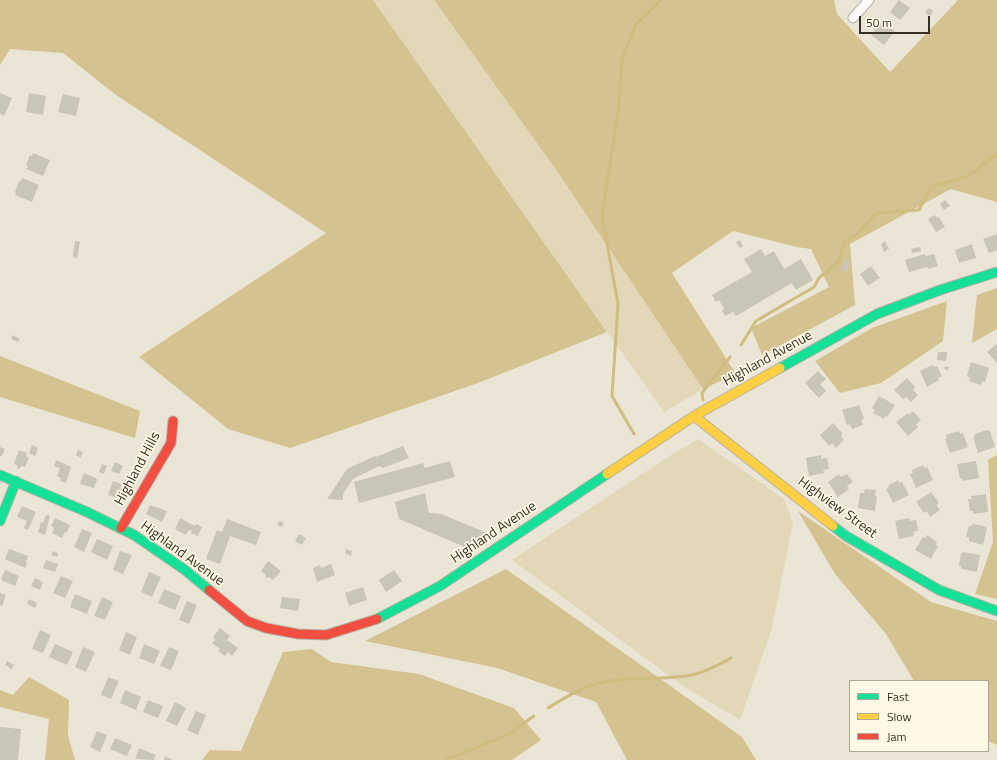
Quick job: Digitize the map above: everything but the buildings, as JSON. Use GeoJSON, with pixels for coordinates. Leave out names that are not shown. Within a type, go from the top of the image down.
{"type":"FeatureCollection","features":[{"type":"Feature","properties":{"kind":"main road","name":"Highland Avenue"},"geometry":{"type":"LineString","coordinates":[[0,475],[134,534],[184,570],[247,621],[266,628],[298,634],[326,635],[378,619],[440,586],[694,416],[877,314],[940,290],[997,272]]}},
{"type":"Feature","properties":{"kind":"main road","name":"Highview Street"},"geometry":{"type":"LineString","coordinates":[[694,416],[846,536],[939,590],[997,611]]}},
{"type":"Feature","properties":{"kind":"main road","name":"Highland Hills"},"geometry":{"type":"LineString","coordinates":[[121,528],[170,443],[173,431],[173,421]]}},
{"type":"Feature","properties":{"kind":"main road"},"geometry":{"type":"LineString","coordinates":[[0,522],[16,481]]}},
{"type":"Feature","properties":{"kind":"street"},"geometry":{"type":"LineString","coordinates":[[853,18],[869,0]]}},
{"type":"Feature","properties":{"kind":"shaded area"},"geometry":{"type":"Polygon","coordinates":[[[0,0],[373,0],[607,332],[478,383],[290,448],[228,429],[139,357],[326,233],[116,95],[63,53],[10,49],[0,65],[0,0]]]}},
{"type":"Feature","properties":{"kind":"shaded area"},"geometry":{"type":"Polygon","coordinates":[[[373,0],[434,0],[557,171],[703,389],[664,412],[373,0]]]}},
{"type":"Feature","properties":{"kind":"shaded area"},"geometry":{"type":"Polygon","coordinates":[[[434,0],[834,0],[837,14],[890,72],[958,0],[997,0],[997,202],[951,189],[850,244],[855,305],[762,355],[751,328],[829,287],[811,249],[733,231],[672,273],[736,374],[703,389],[557,171],[434,0]]]}},
{"type":"Feature","properties":{"kind":"shaded area"},"geometry":{"type":"Polygon","coordinates":[[[997,288],[997,329],[972,343],[977,295],[997,288]]]}},
{"type":"Feature","properties":{"kind":"shaded area"},"geometry":{"type":"Polygon","coordinates":[[[947,301],[943,341],[881,383],[840,393],[815,361],[872,328],[947,301]]]}},
{"type":"Feature","properties":{"kind":"shaded area"},"geometry":{"type":"Polygon","coordinates":[[[0,356],[140,411],[135,438],[0,397],[0,356]]]}},
{"type":"Feature","properties":{"kind":"shaded area"},"geometry":{"type":"Polygon","coordinates":[[[698,439],[784,499],[793,523],[772,628],[740,720],[683,686],[512,560],[671,455],[698,439]]]}},
{"type":"Feature","properties":{"kind":"shaded area"},"geometry":{"type":"Polygon","coordinates":[[[997,455],[997,599],[975,594],[993,542],[988,460],[997,455]]]}},
{"type":"Feature","properties":{"kind":"shaded area"},"geometry":{"type":"Polygon","coordinates":[[[798,511],[931,602],[997,621],[997,745],[989,741],[989,680],[913,680],[886,634],[835,574],[798,511]]]}},
{"type":"Feature","properties":{"kind":"shaded area"},"geometry":{"type":"Polygon","coordinates":[[[506,569],[742,737],[756,760],[627,760],[596,702],[497,668],[365,641],[506,569]]]}},
{"type":"Feature","properties":{"kind":"shaded area"},"geometry":{"type":"Polygon","coordinates":[[[312,649],[331,662],[419,674],[514,708],[541,740],[512,760],[202,760],[210,750],[241,751],[283,652],[312,649]]]}},
{"type":"Feature","properties":{"kind":"shaded area"},"geometry":{"type":"Polygon","coordinates":[[[29,677],[69,700],[68,735],[75,760],[45,760],[49,719],[0,707],[0,690],[13,695],[29,677]]]}},
{"type":"Feature","properties":{"kind":"waterway"},"geometry":{"type":"LineString","coordinates":[[634,434],[612,396],[618,304],[602,215],[618,113],[622,60],[636,24],[661,0]]}},
{"type":"Feature","properties":{"kind":"waterway"},"geometry":{"type":"LineString","coordinates":[[741,345],[756,321],[814,287],[819,278],[838,262],[845,241],[858,234],[876,213],[919,210],[931,187],[968,176],[997,154]]}},
{"type":"Feature","properties":{"kind":"waterway"},"geometry":{"type":"LineString","coordinates":[[703,400],[702,393],[730,357]]}},
{"type":"Feature","properties":{"kind":"waterway"},"geometry":{"type":"LineString","coordinates":[[548,708],[568,696],[595,684],[624,680],[692,675],[709,669],[731,658]]}},
{"type":"Feature","properties":{"kind":"waterway"},"geometry":{"type":"LineString","coordinates":[[446,760],[507,735],[534,716]]}},
{"type":"Feature","properties":{"kind":"traffic: fast"},"geometry":{"type":"LineString","coordinates":[[780,368],[877,314],[940,290],[997,272]]}},
{"type":"Feature","properties":{"kind":"traffic: fast"},"geometry":{"type":"LineString","coordinates":[[377,619],[440,586],[607,474]]}},
{"type":"Feature","properties":{"kind":"traffic: fast"},"geometry":{"type":"LineString","coordinates":[[0,475],[87,512],[134,535],[185,570],[209,590]]}},
{"type":"Feature","properties":{"kind":"traffic: fast"},"geometry":{"type":"LineString","coordinates":[[0,521],[16,481]]}},
{"type":"Feature","properties":{"kind":"traffic: fast"},"geometry":{"type":"LineString","coordinates":[[833,526],[846,536],[939,590],[997,611]]}},
{"type":"Feature","properties":{"kind":"traffic: slow"},"geometry":{"type":"LineString","coordinates":[[607,474],[694,416],[780,368]]}},
{"type":"Feature","properties":{"kind":"traffic: slow"},"geometry":{"type":"LineString","coordinates":[[694,416],[833,526]]}},
{"type":"Feature","properties":{"kind":"traffic: jam"},"geometry":{"type":"LineString","coordinates":[[121,528],[171,443],[173,421]]}},
{"type":"Feature","properties":{"kind":"traffic: jam"},"geometry":{"type":"LineString","coordinates":[[209,590],[247,621],[266,628],[298,634],[326,635],[377,619]]}}]}
